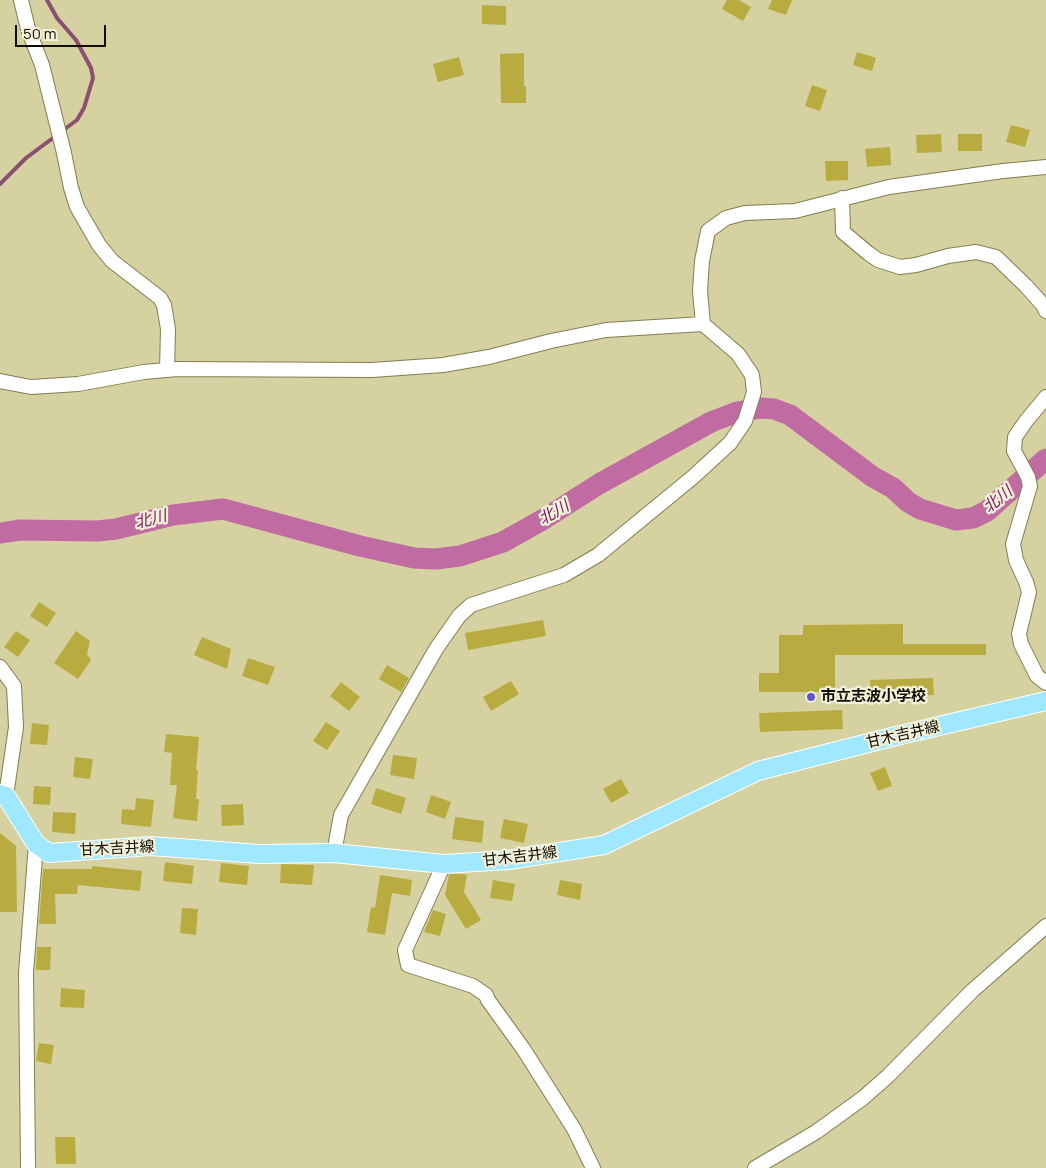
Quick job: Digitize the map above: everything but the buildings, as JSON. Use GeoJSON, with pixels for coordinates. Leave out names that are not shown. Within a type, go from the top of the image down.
{"type":"FeatureCollection","features":[{"type":"Feature","properties":{"kind":"main road","name":"甘木吉井線"},"geometry":{"type":"LineString","coordinates":[[36,844],[49,853],[151,846],[260,854],[334,853],[444,864],[508,860],[604,845],[758,771],[1046,701]]}},
{"type":"Feature","properties":{"kind":"main road"},"geometry":{"type":"LineString","coordinates":[[3,795],[36,844]]}},
{"type":"Feature","properties":{"kind":"street"},"geometry":{"type":"LineString","coordinates":[[21,0],[28,29],[42,65],[77,207],[99,245],[112,261],[160,298],[164,306],[168,329],[167,370]]}},
{"type":"Feature","properties":{"kind":"street"},"geometry":{"type":"LineString","coordinates":[[703,324],[700,291],[702,261],[708,231],[726,218],[745,213],[795,211],[889,187],[1046,167]]}},
{"type":"Feature","properties":{"kind":"street"},"geometry":{"type":"LineString","coordinates":[[842,198],[843,232],[878,260],[900,267],[916,266],[948,256],[976,252],[996,257],[1026,286],[1046,311]]}},
{"type":"Feature","properties":{"kind":"street"},"geometry":{"type":"LineString","coordinates":[[0,381],[31,387],[78,384],[144,372],[167,370],[372,370],[443,365],[489,357],[551,341],[606,330],[703,324],[738,354],[752,375],[754,392],[745,421],[730,443],[693,477],[598,555],[564,575],[471,605],[460,616],[436,649],[341,815],[334,853]]}},
{"type":"Feature","properties":{"kind":"street"},"geometry":{"type":"LineString","coordinates":[[1046,397],[1026,421],[1016,437],[1014,451],[1028,477],[1030,486],[1013,544],[1016,560],[1029,592],[1019,634],[1021,644],[1037,676],[1046,682]]}},
{"type":"Feature","properties":{"kind":"street"},"geometry":{"type":"LineString","coordinates":[[0,667],[14,686],[16,727],[3,795]]}},
{"type":"Feature","properties":{"kind":"street"},"geometry":{"type":"LineString","coordinates":[[28,1168],[26,973],[36,844]]}},
{"type":"Feature","properties":{"kind":"street"},"geometry":{"type":"LineString","coordinates":[[444,864],[405,950],[408,965],[473,986],[486,994],[488,1000],[524,1050],[569,1122],[593,1168]]}},
{"type":"Feature","properties":{"kind":"street"},"geometry":{"type":"LineString","coordinates":[[755,1168],[816,1132],[863,1098],[888,1076],[972,991],[1046,926]]}},
{"type":"Feature","properties":{"kind":"waterway"},"geometry":{"type":"LineString","coordinates":[[47,0],[57,18],[76,40],[91,68],[93,78],[84,108],[77,120],[62,131]]}},
{"type":"Feature","properties":{"kind":"waterway"},"geometry":{"type":"LineString","coordinates":[[0,184],[26,158],[57,135]]}},
{"type":"Feature","properties":{"kind":"waterway","name":"北川"},"geometry":{"type":"LineString","coordinates":[[0,533],[20,530],[97,531],[116,529],[173,515],[223,509],[360,546],[414,558],[436,559],[460,556],[503,542],[544,519],[599,484],[711,422],[737,412],[761,408],[774,409],[790,415],[873,477],[893,488],[908,502],[920,509],[956,520],[973,518],[987,511],[1046,459]]}},
{"type":"Feature","properties":{"kind":"place","name":"市立志波小学校"},"geometry":{"type":"Point","coordinates":[811,697]}}]}
